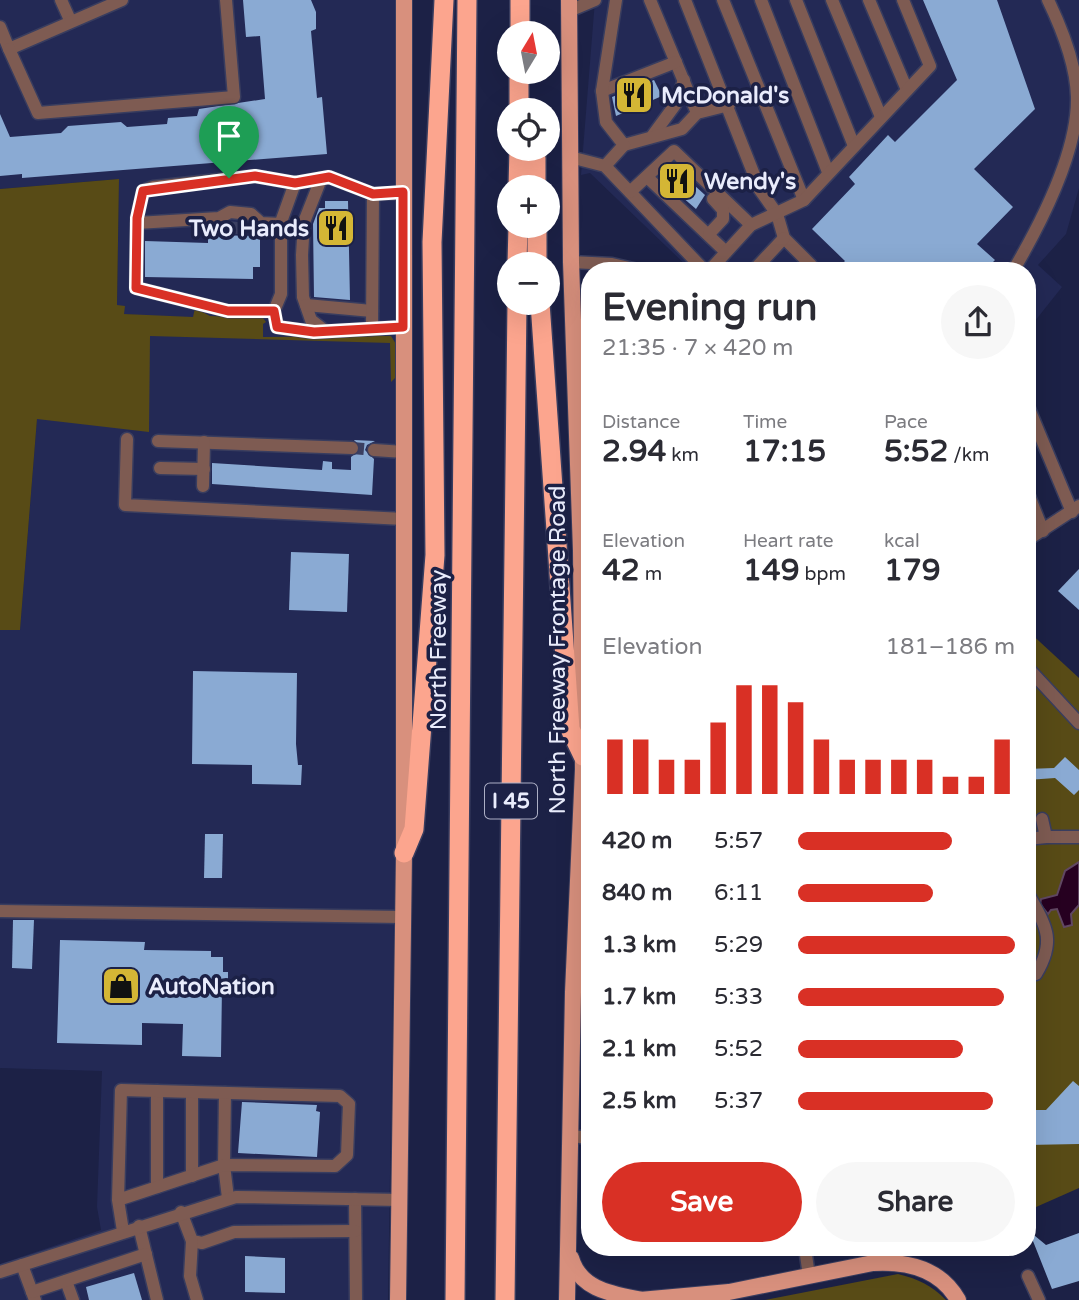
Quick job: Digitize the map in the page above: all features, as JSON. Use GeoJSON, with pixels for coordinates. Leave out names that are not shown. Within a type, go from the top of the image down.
{"type":"FeatureCollection","features":[{"type":"Feature","properties":{"kind":"highway"},"geometry":{"type":"LineString","coordinates":[[404,853],[414,829],[435,555],[432,242],[444,0]]}},
{"type":"Feature","properties":{"kind":"highway","name":"North Freeway"},"geometry":{"type":"LineString","coordinates":[[455,1300],[467,0]]}},
{"type":"Feature","properties":{"kind":"highway"},"geometry":{"type":"LineString","coordinates":[[520,0],[520,21]]}},
{"type":"Feature","properties":{"kind":"highway","name":"I 45"},"geometry":{"type":"LineString","coordinates":[[505,1300],[517,315]]}},
{"type":"Feature","properties":{"kind":"highway"},"geometry":{"type":"LineString","coordinates":[[541,315],[570,729],[581,755]]}},
{"type":"Feature","properties":{"kind":"main road"},"geometry":{"type":"LineString","coordinates":[[398,1300],[404,853],[404,0]]}},
{"type":"Feature","properties":{"kind":"main road","name":"North Freeway Frontage Road"},"geometry":{"type":"LineString","coordinates":[[569,5],[571,262],[581,551]]}},
{"type":"Feature","properties":{"kind":"main road","name":"North Freeway Frontage Road"},"geometry":{"type":"LineString","coordinates":[[567,1300],[581,871]]}},
{"type":"Feature","properties":{"kind":"main road"},"geometry":{"type":"LineString","coordinates":[[568,1249],[575,1270],[587,1283],[607,1293],[641,1300],[729,1293],[809,1276],[896,1262],[926,1270],[949,1285],[958,1300]]}},
{"type":"Feature","properties":{"kind":"street"},"geometry":{"type":"LineString","coordinates":[[61,0],[70,20]]}},
{"type":"Feature","properties":{"kind":"street"},"geometry":{"type":"LineString","coordinates":[[9,48],[122,0]]}},
{"type":"Feature","properties":{"kind":"street"},"geometry":{"type":"LineString","coordinates":[[0,27],[38,113],[234,97],[226,0]]}},
{"type":"Feature","properties":{"kind":"street"},"geometry":{"type":"LineString","coordinates":[[569,5],[595,0]]}},
{"type":"Feature","properties":{"kind":"street"},"geometry":{"type":"LineString","coordinates":[[616,0],[602,91],[607,122],[624,145]]}},
{"type":"Feature","properties":{"kind":"street"},"geometry":{"type":"LineString","coordinates":[[650,0],[697,113]]}},
{"type":"Feature","properties":{"kind":"street"},"geometry":{"type":"LineString","coordinates":[[685,0],[729,105],[760,190],[777,215],[785,238],[808,262]]}},
{"type":"Feature","properties":{"kind":"street"},"geometry":{"type":"LineString","coordinates":[[723,0],[804,200]]}},
{"type":"Feature","properties":{"kind":"street"},"geometry":{"type":"LineString","coordinates":[[761,0],[828,172]]}},
{"type":"Feature","properties":{"kind":"street"},"geometry":{"type":"LineString","coordinates":[[796,0],[854,146]]}},
{"type":"Feature","properties":{"kind":"street"},"geometry":{"type":"LineString","coordinates":[[832,0],[881,117]]}},
{"type":"Feature","properties":{"kind":"street"},"geometry":{"type":"LineString","coordinates":[[869,0],[907,90]]}},
{"type":"Feature","properties":{"kind":"street"},"geometry":{"type":"LineString","coordinates":[[716,262],[751,225],[804,200],[930,66],[903,0]]}},
{"type":"Feature","properties":{"kind":"street"},"geometry":{"type":"LineString","coordinates":[[1018,262],[1041,224],[1068,150],[1077,98],[1072,68],[1048,0]]}},
{"type":"Feature","properties":{"kind":"street"},"geometry":{"type":"LineString","coordinates":[[602,91],[676,62]]}},
{"type":"Feature","properties":{"kind":"street"},"geometry":{"type":"LineString","coordinates":[[653,135],[675,105],[684,80]]}},
{"type":"Feature","properties":{"kind":"street"},"geometry":{"type":"LineString","coordinates":[[605,166],[624,145],[682,128],[697,113],[729,105]]}},
{"type":"Feature","properties":{"kind":"street"},"geometry":{"type":"LineString","coordinates":[[630,192],[674,151],[751,225]]}},
{"type":"Feature","properties":{"kind":"street"},"geometry":{"type":"LineString","coordinates":[[668,156],[723,210],[723,219],[709,234]]}},
{"type":"Feature","properties":{"kind":"street"},"geometry":{"type":"LineString","coordinates":[[570,157],[605,166],[698,262]]}},
{"type":"Feature","properties":{"kind":"street"},"geometry":{"type":"LineString","coordinates":[[274,311],[228,311],[136,288],[137,223],[143,191],[153,187],[255,176],[295,183],[329,177],[373,194],[403,192]]}},
{"type":"Feature","properties":{"kind":"street"},"geometry":{"type":"LineString","coordinates":[[647,177],[726,252]]}},
{"type":"Feature","properties":{"kind":"street"},"geometry":{"type":"LineString","coordinates":[[321,179],[304,222],[302,255],[306,305],[311,320],[326,331]]}},
{"type":"Feature","properties":{"kind":"street"},"geometry":{"type":"LineString","coordinates":[[295,183],[281,224],[281,293],[274,311],[277,327],[326,331],[403,327]]}},
{"type":"Feature","properties":{"kind":"street"},"geometry":{"type":"LineString","coordinates":[[372,329],[373,194]]}},
{"type":"Feature","properties":{"kind":"street"},"geometry":{"type":"LineString","coordinates":[[137,223],[223,223],[230,212],[251,214],[261,223]]}},
{"type":"Feature","properties":{"kind":"street"},"geometry":{"type":"LineString","coordinates":[[246,229],[261,223],[281,224]]}},
{"type":"Feature","properties":{"kind":"street"},"geometry":{"type":"LineString","coordinates":[[762,262],[785,238]]}},
{"type":"Feature","properties":{"kind":"street"},"geometry":{"type":"LineString","coordinates":[[571,262],[581,262]]}},
{"type":"Feature","properties":{"kind":"street"},"geometry":{"type":"LineString","coordinates":[[306,305],[372,311]]}},
{"type":"Feature","properties":{"kind":"street"},"geometry":{"type":"LineString","coordinates":[[1036,424],[1075,509],[1036,535]]}},
{"type":"Feature","properties":{"kind":"street"},"geometry":{"type":"LineString","coordinates":[[127,439],[125,505],[404,519]]}},
{"type":"Feature","properties":{"kind":"street"},"geometry":{"type":"LineString","coordinates":[[158,441],[352,448]]}},
{"type":"Feature","properties":{"kind":"street"},"geometry":{"type":"LineString","coordinates":[[203,486],[204,442]]}},
{"type":"Feature","properties":{"kind":"street"},"geometry":{"type":"LineString","coordinates":[[374,450],[404,452]]}},
{"type":"Feature","properties":{"kind":"street"},"geometry":{"type":"LineString","coordinates":[[160,468],[204,469]]}},
{"type":"Feature","properties":{"kind":"street"},"geometry":{"type":"LineString","coordinates":[[1036,514],[1043,531]]}},
{"type":"Feature","properties":{"kind":"street"},"geometry":{"type":"LineString","coordinates":[[1036,677],[1079,723]]}},
{"type":"Feature","properties":{"kind":"street"},"geometry":{"type":"LineString","coordinates":[[1042,819],[1046,838]]}},
{"type":"Feature","properties":{"kind":"street"},"geometry":{"type":"LineString","coordinates":[[1036,839],[1079,837]]}},
{"type":"Feature","properties":{"kind":"street"},"geometry":{"type":"LineString","coordinates":[[1036,909],[1049,941],[1046,955],[1036,974]]}},
{"type":"Feature","properties":{"kind":"street"},"geometry":{"type":"LineString","coordinates":[[0,911],[402,917]]}},
{"type":"Feature","properties":{"kind":"street"},"geometry":{"type":"LineString","coordinates":[[118,1200],[224,1165],[335,1166],[347,1155],[349,1104],[340,1096],[121,1090],[118,1200],[123,1231]]}},
{"type":"Feature","properties":{"kind":"street"},"geometry":{"type":"LineString","coordinates":[[157,1091],[157,1187]]}},
{"type":"Feature","properties":{"kind":"street"},"geometry":{"type":"LineString","coordinates":[[192,1092],[192,1176]]}},
{"type":"Feature","properties":{"kind":"street"},"geometry":{"type":"LineString","coordinates":[[225,1093],[224,1165],[228,1198]]}},
{"type":"Feature","properties":{"kind":"street"},"geometry":{"type":"LineString","coordinates":[[571,1136],[581,1137]]}},
{"type":"Feature","properties":{"kind":"street"},"geometry":{"type":"LineString","coordinates":[[0,1272],[228,1198],[400,1200]]}},
{"type":"Feature","properties":{"kind":"street"},"geometry":{"type":"LineString","coordinates":[[355,1199],[356,1300]]}},
{"type":"Feature","properties":{"kind":"street"},"geometry":{"type":"LineString","coordinates":[[181,1212],[192,1241],[190,1276],[197,1300]]}},
{"type":"Feature","properties":{"kind":"street"},"geometry":{"type":"LineString","coordinates":[[139,1226],[157,1300]]}},
{"type":"Feature","properties":{"kind":"street"},"geometry":{"type":"LineString","coordinates":[[192,1241],[202,1242],[233,1231],[355,1231]]}},
{"type":"Feature","properties":{"kind":"street"},"geometry":{"type":"LineString","coordinates":[[22,1265],[33,1296],[66,1281],[146,1254]]}},
{"type":"Feature","properties":{"kind":"street"},"geometry":{"type":"LineString","coordinates":[[806,1256],[809,1276]]}},
{"type":"Feature","properties":{"kind":"street"},"geometry":{"type":"LineString","coordinates":[[1028,1276],[1039,1300]]}},
{"type":"Feature","properties":{"kind":"street"},"geometry":{"type":"LineString","coordinates":[[66,1281],[73,1300]]}},
{"type":"Feature","properties":{"kind":"shaded area"},"geometry":{"type":"Polygon","coordinates":[[[0,0],[395,0],[401,485],[388,1300],[0,1300],[0,1264],[101,1230],[97,1207],[102,1071],[0,1068],[0,630],[20,630],[37,419],[150,316],[124,314],[117,306],[119,179],[0,189],[0,0]]]}},
{"type":"Feature","properties":{"kind":"shaded area"},"geometry":{"type":"Polygon","coordinates":[[[595,0],[1079,0],[1079,188],[1066,234],[1038,265],[1062,287],[1036,320],[1036,262],[683,262],[590,173],[581,175],[595,0]]]}},
{"type":"Feature","properties":{"kind":"shaded area"},"geometry":{"type":"Polygon","coordinates":[[[119,179],[117,305],[125,306],[124,314],[193,317],[195,308],[210,316],[263,318],[266,322],[263,324],[263,337],[391,336],[399,349],[400,373],[391,382],[390,343],[150,336],[149,432],[37,419],[20,630],[0,630],[0,189],[119,179]]]}},
{"type":"Feature","properties":{"kind":"shaded area"},"geometry":{"type":"Polygon","coordinates":[[[1036,638],[1079,678],[1079,1188],[1036,1207],[1036,638]]]}},
{"type":"Feature","properties":{"kind":"shaded area"},"geometry":{"type":"Polygon","coordinates":[[[1079,862],[1079,905],[1071,914],[1072,925],[1064,927],[1057,909],[1048,914],[1040,904],[1041,899],[1057,895],[1065,871],[1079,862]]]}},
{"type":"Feature","properties":{"kind":"shaded area"},"geometry":{"type":"Polygon","coordinates":[[[898,1274],[924,1283],[946,1300],[765,1300],[898,1274]]]}},
{"type":"Feature","properties":{"kind":"building"},"geometry":{"type":"Polygon","coordinates":[[[243,0],[311,0],[316,12],[316,29],[311,31],[317,98],[322,97],[327,154],[22,178],[22,174],[0,176],[0,114],[10,137],[61,133],[68,126],[121,122],[127,127],[167,124],[168,118],[197,116],[199,109],[265,99],[260,36],[246,37],[243,0]]]}},
{"type":"Feature","properties":{"kind":"building"},"geometry":{"type":"Polygon","coordinates":[[[923,0],[997,0],[1035,109],[974,169],[1013,207],[977,244],[995,260],[844,262],[812,229],[855,184],[849,177],[888,135],[895,142],[957,80],[923,0]]]}},
{"type":"Feature","properties":{"kind":"building","name":"McDonald's"},"geometry":{"type":"Polygon","coordinates":[[[654,80],[662,96],[616,116],[612,97],[654,80]]]}},
{"type":"Feature","properties":{"kind":"building","name":"Wendy's"},"geometry":{"type":"Polygon","coordinates":[[[672,165],[705,195],[696,209],[659,177],[672,165]]]}},
{"type":"Feature","properties":{"kind":"building"},"geometry":{"type":"Polygon","coordinates":[[[325,201],[348,201],[350,300],[314,297],[313,224],[319,208],[325,208],[325,201]]]}},
{"type":"Feature","properties":{"kind":"building"},"geometry":{"type":"Polygon","coordinates":[[[208,235],[260,236],[260,267],[253,267],[253,279],[145,277],[145,241],[208,243],[208,235]]]}},
{"type":"Feature","properties":{"kind":"building"},"geometry":{"type":"Polygon","coordinates":[[[354,440],[375,441],[367,445],[365,450],[374,459],[372,495],[212,484],[212,463],[322,470],[323,461],[332,462],[332,469],[351,470],[351,457],[361,449],[354,440]]]}},
{"type":"Feature","properties":{"kind":"building"},"geometry":{"type":"Polygon","coordinates":[[[291,552],[349,554],[347,612],[289,610],[291,552]]]}},
{"type":"Feature","properties":{"kind":"building"},"geometry":{"type":"Polygon","coordinates":[[[1079,569],[1079,610],[1058,591],[1079,569]]]}},
{"type":"Feature","properties":{"kind":"building"},"geometry":{"type":"Polygon","coordinates":[[[193,671],[297,673],[296,744],[298,765],[302,765],[301,785],[252,784],[252,765],[192,764],[193,671]]]}},
{"type":"Feature","properties":{"kind":"building"},"geometry":{"type":"Polygon","coordinates":[[[1065,757],[1079,770],[1079,790],[1074,795],[1055,778],[1036,779],[1036,769],[1054,768],[1065,757]]]}},
{"type":"Feature","properties":{"kind":"building"},"geometry":{"type":"Polygon","coordinates":[[[205,834],[223,834],[222,878],[204,878],[205,834]]]}},
{"type":"Feature","properties":{"kind":"building"},"geometry":{"type":"Polygon","coordinates":[[[13,920],[34,920],[32,969],[12,968],[13,920]]]}},
{"type":"Feature","properties":{"kind":"building"},"geometry":{"type":"Polygon","coordinates":[[[60,940],[145,942],[144,950],[211,951],[211,957],[223,957],[223,972],[228,972],[228,988],[222,987],[221,1057],[182,1056],[183,1024],[142,1023],[142,1045],[57,1043],[60,940]]]}},
{"type":"Feature","properties":{"kind":"building"},"geometry":{"type":"Polygon","coordinates":[[[1073,1081],[1079,1086],[1079,1144],[1036,1145],[1036,1110],[1046,1110],[1073,1081]]]}},
{"type":"Feature","properties":{"kind":"building"},"geometry":{"type":"Polygon","coordinates":[[[242,1102],[317,1105],[316,1111],[320,1112],[317,1157],[238,1153],[242,1102]]]}},
{"type":"Feature","properties":{"kind":"building"},"geometry":{"type":"Polygon","coordinates":[[[1079,1233],[1079,1281],[1052,1289],[1036,1249],[1036,1237],[1046,1245],[1079,1233]]]}},
{"type":"Feature","properties":{"kind":"building"},"geometry":{"type":"Polygon","coordinates":[[[245,1256],[285,1258],[285,1293],[245,1292],[245,1256]]]}},
{"type":"Feature","properties":{"kind":"building"},"geometry":{"type":"Polygon","coordinates":[[[134,1273],[142,1300],[89,1300],[86,1287],[134,1273]]]}},
{"type":"Feature","properties":{"kind":"tunnel"},"geometry":{"type":"LineString","coordinates":[[227,227],[246,229]]}},
{"type":"Feature","properties":{"kind":"tunnel"},"geometry":{"type":"LineString","coordinates":[[352,448],[374,450]]}},
{"type":"Feature","properties":{"kind":"place","name":"McDonald's"},"geometry":{"type":"Point","coordinates":[634,95]}},
{"type":"Feature","properties":{"kind":"place","name":"Wendy's"},"geometry":{"type":"Point","coordinates":[677,181]}},
{"type":"Feature","properties":{"kind":"place","name":"Two Hands"},"geometry":{"type":"Point","coordinates":[336,228]}},
{"type":"Feature","properties":{"kind":"place","name":"AutoNation"},"geometry":{"type":"Point","coordinates":[121,986]}},
{"type":"Feature","properties":{"kind":"route"},"geometry":{"type":"LineString","coordinates":[[255,176],[295,183],[329,177],[373,194],[403,192],[403,327],[314,332],[277,327],[274,311],[228,311],[191,299],[157,295],[136,288],[137,218],[143,191],[153,187],[229,178],[255,176]]}}]}
